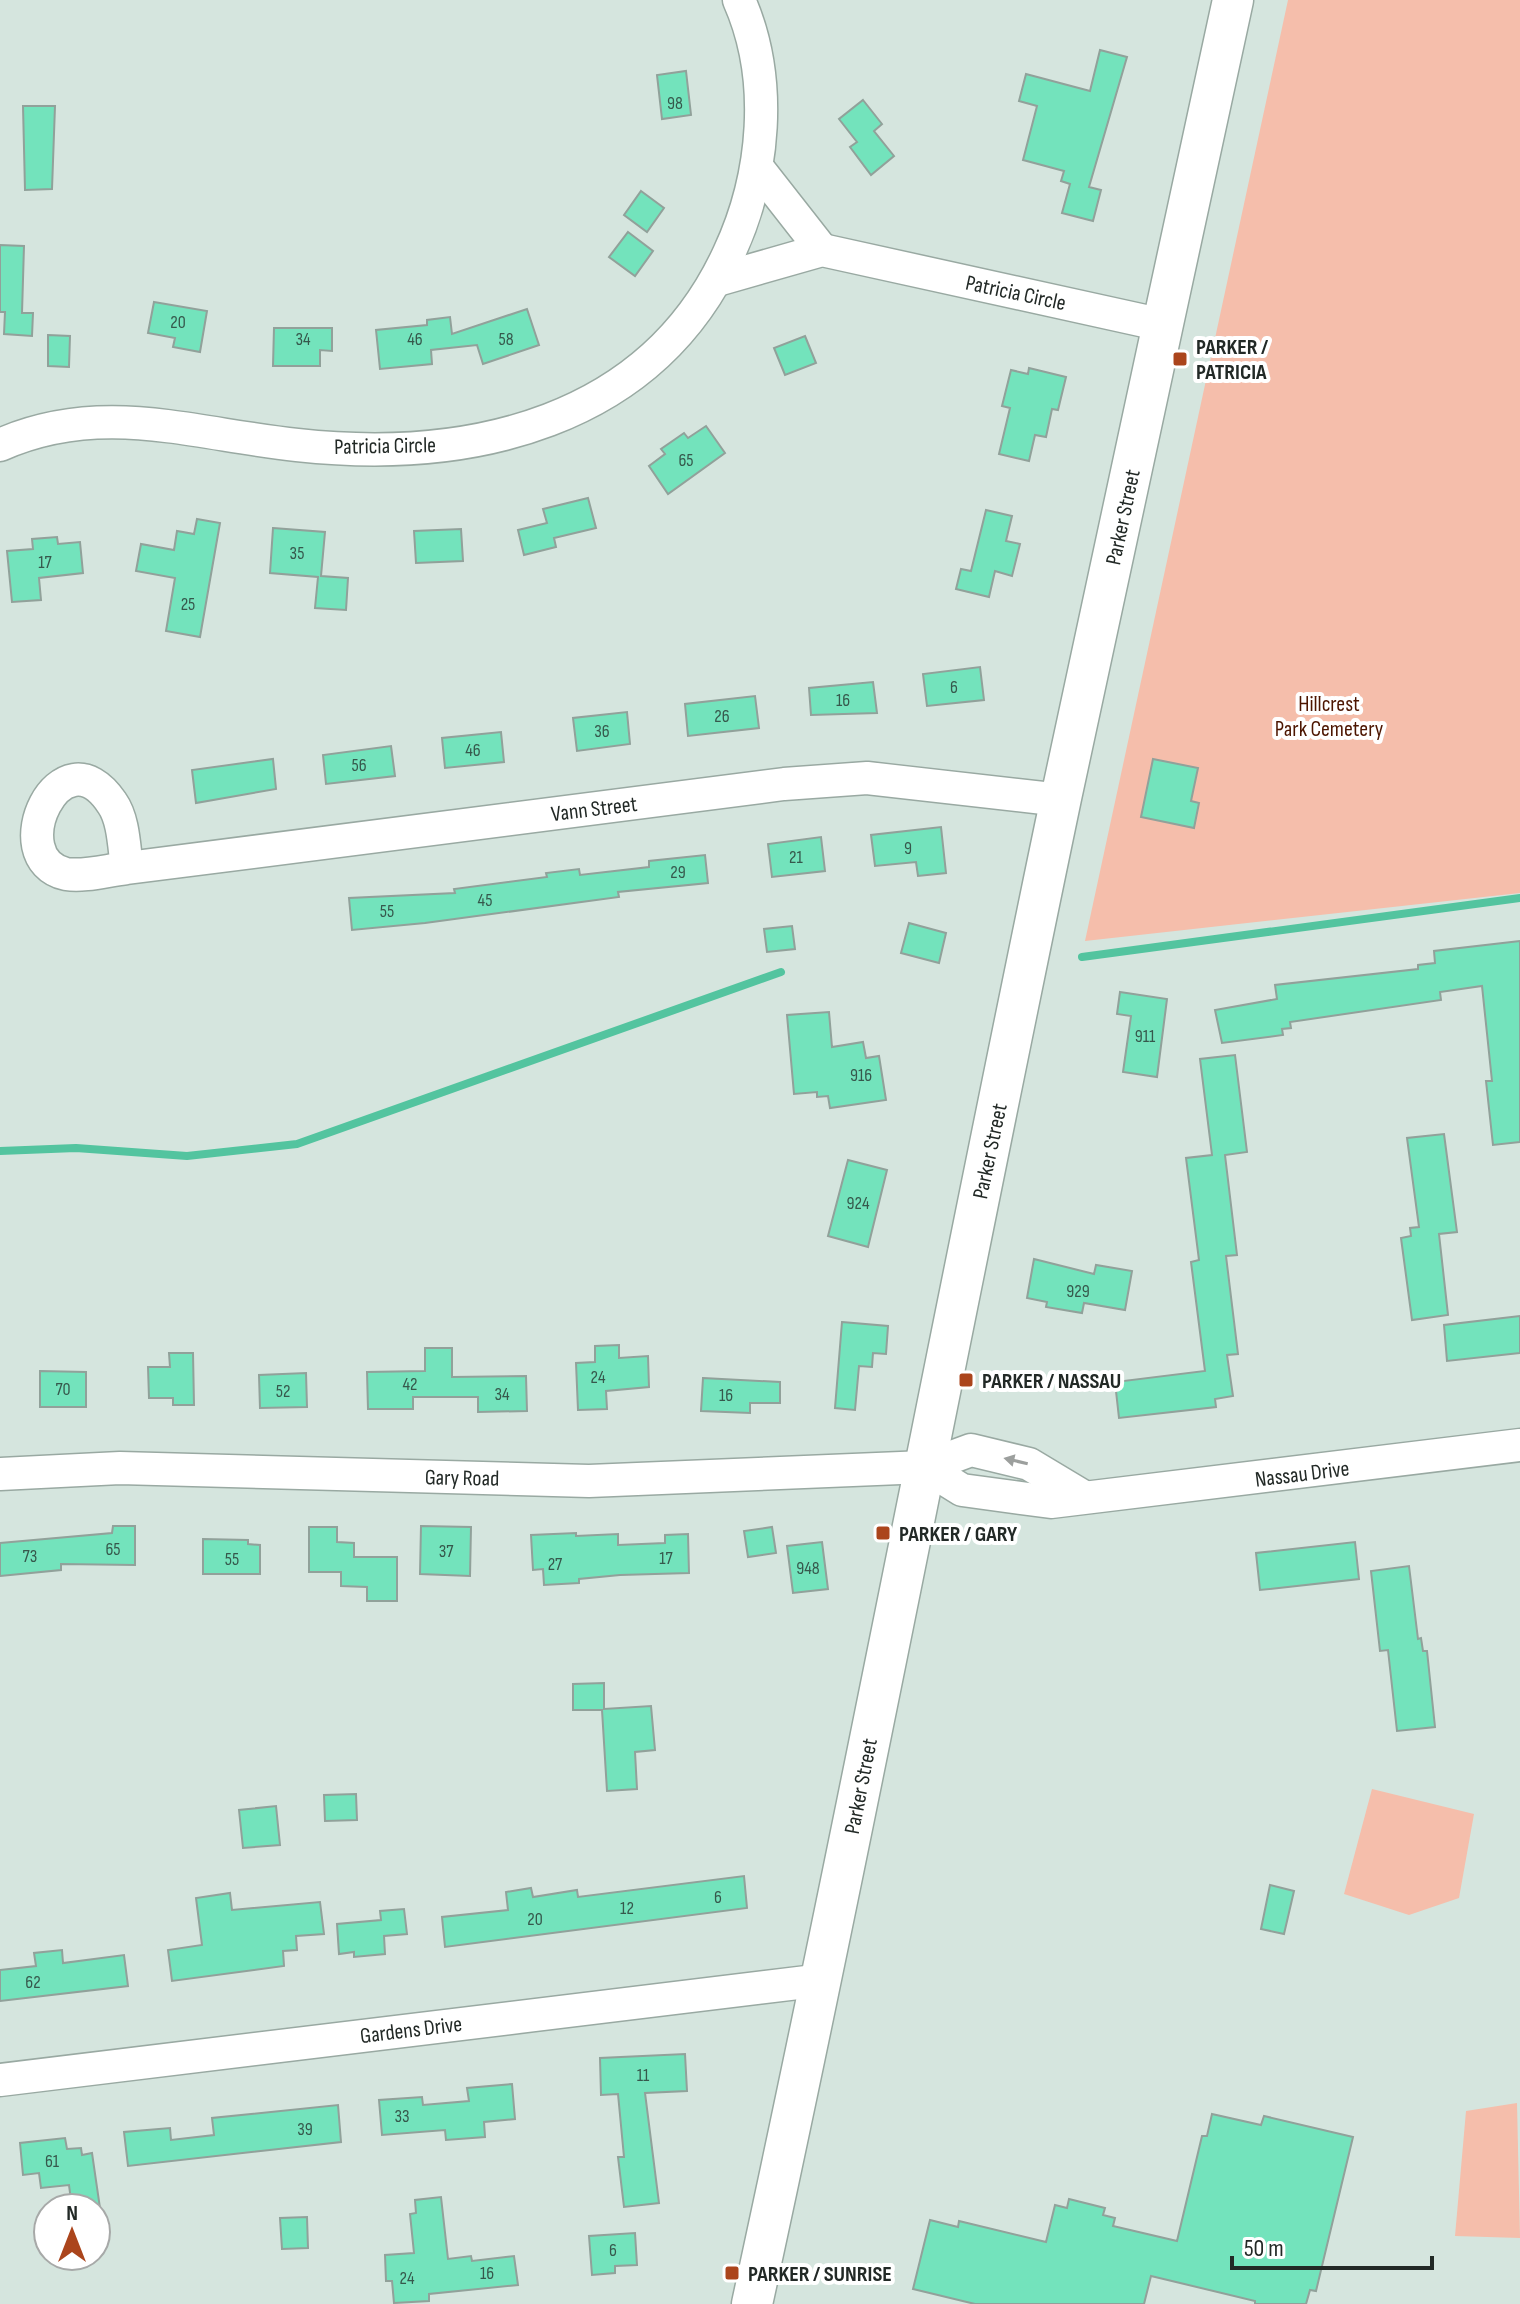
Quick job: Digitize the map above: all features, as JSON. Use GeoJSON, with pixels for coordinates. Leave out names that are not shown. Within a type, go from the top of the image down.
{"type":"FeatureCollection","features":[{"type":"Feature","properties":{"kind":"main road","name":"Parker Street"},"geometry":{"type":"LineString","coordinates":[[752,2304],[823,1980],[1061,800],[1233,0]]}},
{"type":"Feature","properties":{"kind":"street","name":"Patricia Circle"},"geometry":{"type":"LineString","coordinates":[[0,445],[59,426],[113,420],[315,446],[423,446],[498,436],[568,415],[632,377],[683,329],[717,280],[741,229],[757,167],[760,101],[755,55],[739,0]]}},
{"type":"Feature","properties":{"kind":"street"},"geometry":{"type":"LineString","coordinates":[[757,167],[822,250]]}},
{"type":"Feature","properties":{"kind":"street","name":"Patricia Circle"},"geometry":{"type":"LineString","coordinates":[[717,280],[822,250],[1163,325]]}},
{"type":"Feature","properties":{"kind":"street","name":"Vann Street"},"geometry":{"type":"LineString","coordinates":[[127,868],[784,784],[853,779],[963,786],[1061,800]]}},
{"type":"Feature","properties":{"kind":"street","name":"Nassau Drive"},"geometry":{"type":"LineString","coordinates":[[925,1467],[971,1450],[1029,1464],[1084,1497],[1520,1445]]}},
{"type":"Feature","properties":{"kind":"street","name":"Gary Road"},"geometry":{"type":"LineString","coordinates":[[0,1474],[120,1468],[589,1481],[925,1467]]}},
{"type":"Feature","properties":{"kind":"street","name":"Gardens Drive"},"geometry":{"type":"LineString","coordinates":[[0,2080],[823,1980]]}},
{"type":"Feature","properties":{"kind":"green space","name":"Hillcrest Park Cemetery"},"geometry":{"type":"Polygon","coordinates":[[[1288,0],[1520,0],[1520,893],[1085,941],[1288,0]]]}},
{"type":"Feature","properties":{"kind":"green space"},"geometry":{"type":"Polygon","coordinates":[[[1372,1789],[1474,1814],[1459,1898],[1409,1915],[1344,1894],[1372,1789]]]}},
{"type":"Feature","properties":{"kind":"green space"},"geometry":{"type":"Polygon","coordinates":[[[1517,2103],[1520,2238],[1455,2236],[1466,2111],[1517,2103]]]}},
{"type":"Feature","properties":{"kind":"building"},"geometry":{"type":"Polygon","coordinates":[[[1100,50],[1127,57],[1089,187],[1101,190],[1093,221],[1062,213],[1070,184],[1061,181],[1064,171],[1023,160],[1037,106],[1019,101],[1026,74],[1090,91],[1100,50]]]}},
{"type":"Feature","properties":{"kind":"building"},"geometry":{"type":"Polygon","coordinates":[[[686,71],[691,115],[662,119],[657,75],[686,71]]]}},
{"type":"Feature","properties":{"kind":"building"},"geometry":{"type":"Polygon","coordinates":[[[863,100],[882,124],[874,131],[894,156],[871,175],[850,147],[857,142],[839,119],[863,100]]]}},
{"type":"Feature","properties":{"kind":"building"},"geometry":{"type":"Polygon","coordinates":[[[23,106],[55,106],[52,189],[25,190],[23,106]]]}},
{"type":"Feature","properties":{"kind":"building"},"geometry":{"type":"Polygon","coordinates":[[[641,191],[664,208],[647,232],[624,215],[641,191]]]}},
{"type":"Feature","properties":{"kind":"building"},"geometry":{"type":"Polygon","coordinates":[[[628,232],[653,251],[635,276],[609,257],[628,232]]]}},
{"type":"Feature","properties":{"kind":"building"},"geometry":{"type":"Polygon","coordinates":[[[0,245],[24,246],[22,313],[33,313],[32,336],[4,334],[5,312],[0,312],[0,245]]]}},
{"type":"Feature","properties":{"kind":"building"},"geometry":{"type":"Polygon","coordinates":[[[154,302],[207,311],[200,352],[173,347],[175,338],[148,333],[154,302]]]}},
{"type":"Feature","properties":{"kind":"building"},"geometry":{"type":"Polygon","coordinates":[[[527,309],[539,345],[483,364],[477,345],[431,350],[432,364],[380,369],[376,330],[427,325],[427,320],[450,317],[452,334],[527,309]]]}},
{"type":"Feature","properties":{"kind":"building"},"geometry":{"type":"Polygon","coordinates":[[[274,328],[332,328],[332,351],[320,350],[320,366],[273,366],[274,328]]]}},
{"type":"Feature","properties":{"kind":"building"},"geometry":{"type":"Polygon","coordinates":[[[48,335],[70,336],[69,367],[48,366],[48,335]]]}},
{"type":"Feature","properties":{"kind":"building"},"geometry":{"type":"Polygon","coordinates":[[[805,336],[816,363],[785,375],[774,348],[805,336]]]}},
{"type":"Feature","properties":{"kind":"building"},"geometry":{"type":"Polygon","coordinates":[[[1029,368],[1066,377],[1058,410],[1052,409],[1046,437],[1035,435],[1029,461],[999,454],[1010,408],[1002,406],[1011,370],[1028,374],[1029,368]]]}},
{"type":"Feature","properties":{"kind":"building"},"geometry":{"type":"Polygon","coordinates":[[[706,426],[725,453],[668,494],[649,466],[665,454],[661,449],[684,433],[688,438],[706,426]]]}},
{"type":"Feature","properties":{"kind":"building"},"geometry":{"type":"Polygon","coordinates":[[[588,498],[596,528],[554,538],[556,547],[524,555],[518,530],[547,523],[543,509],[588,498]]]}},
{"type":"Feature","properties":{"kind":"building"},"geometry":{"type":"Polygon","coordinates":[[[986,510],[1012,516],[1006,541],[1020,544],[1012,576],[995,571],[989,597],[956,589],[961,569],[971,571],[986,510]]]}},
{"type":"Feature","properties":{"kind":"building"},"geometry":{"type":"Polygon","coordinates":[[[197,519],[220,523],[200,637],[166,631],[175,578],[136,571],[141,544],[174,550],[177,531],[194,534],[197,519]]]}},
{"type":"Feature","properties":{"kind":"building"},"geometry":{"type":"Polygon","coordinates":[[[273,528],[325,532],[321,576],[348,578],[346,610],[315,608],[318,577],[270,573],[273,528]]]}},
{"type":"Feature","properties":{"kind":"building"},"geometry":{"type":"Polygon","coordinates":[[[461,529],[463,561],[416,563],[414,531],[461,529]]]}},
{"type":"Feature","properties":{"kind":"building"},"geometry":{"type":"Polygon","coordinates":[[[57,537],[58,544],[80,542],[83,573],[39,578],[41,600],[12,602],[7,551],[33,549],[32,539],[57,537]]]}},
{"type":"Feature","properties":{"kind":"building"},"geometry":{"type":"Polygon","coordinates":[[[980,667],[984,700],[927,706],[923,674],[980,667]]]}},
{"type":"Feature","properties":{"kind":"building"},"geometry":{"type":"Polygon","coordinates":[[[873,682],[877,713],[811,715],[809,688],[873,682]]]}},
{"type":"Feature","properties":{"kind":"building"},"geometry":{"type":"Polygon","coordinates":[[[755,696],[759,728],[688,736],[685,704],[755,696]]]}},
{"type":"Feature","properties":{"kind":"building"},"geometry":{"type":"Polygon","coordinates":[[[627,712],[630,744],[577,751],[573,718],[627,712]]]}},
{"type":"Feature","properties":{"kind":"building"},"geometry":{"type":"Polygon","coordinates":[[[501,732],[504,762],[445,768],[442,738],[501,732]]]}},
{"type":"Feature","properties":{"kind":"building"},"geometry":{"type":"Polygon","coordinates":[[[391,746],[395,776],[326,784],[323,755],[391,746]]]}},
{"type":"Feature","properties":{"kind":"building"},"geometry":{"type":"Polygon","coordinates":[[[273,759],[276,789],[196,803],[192,770],[273,759]]]}},
{"type":"Feature","properties":{"kind":"building"},"geometry":{"type":"Polygon","coordinates":[[[1153,759],[1198,768],[1191,801],[1199,803],[1194,828],[1141,817],[1153,759]]]}},
{"type":"Feature","properties":{"kind":"building"},"geometry":{"type":"Polygon","coordinates":[[[941,827],[946,873],[918,876],[916,862],[875,866],[871,835],[941,827]]]}},
{"type":"Feature","properties":{"kind":"building"},"geometry":{"type":"Polygon","coordinates":[[[821,837],[825,871],[772,877],[768,844],[821,837]]]}},
{"type":"Feature","properties":{"kind":"building"},"geometry":{"type":"Polygon","coordinates":[[[705,855],[708,883],[618,892],[619,897],[352,930],[349,898],[455,893],[454,889],[547,877],[546,873],[579,869],[580,875],[649,867],[649,861],[705,855]]]}},
{"type":"Feature","properties":{"kind":"building"},"geometry":{"type":"Polygon","coordinates":[[[909,923],[946,933],[939,963],[901,953],[909,923]]]}},
{"type":"Feature","properties":{"kind":"building"},"geometry":{"type":"Polygon","coordinates":[[[792,926],[795,949],[767,952],[764,929],[792,926]]]}},
{"type":"Feature","properties":{"kind":"building"},"geometry":{"type":"Polygon","coordinates":[[[1520,941],[1520,1142],[1493,1145],[1486,1081],[1492,1081],[1482,986],[1440,992],[1441,1000],[1290,1022],[1291,1028],[1282,1029],[1283,1035],[1222,1043],[1215,1010],[1277,999],[1275,985],[1418,969],[1418,965],[1435,963],[1434,951],[1520,941]]]}},
{"type":"Feature","properties":{"kind":"building"},"geometry":{"type":"Polygon","coordinates":[[[1120,992],[1167,999],[1157,1077],[1123,1072],[1131,1016],[1117,1014],[1120,992]]]}},
{"type":"Feature","properties":{"kind":"building"},"geometry":{"type":"Polygon","coordinates":[[[829,1012],[832,1047],[863,1042],[866,1058],[879,1056],[886,1100],[830,1108],[828,1096],[817,1097],[817,1092],[794,1094],[787,1015],[829,1012]]]}},
{"type":"Feature","properties":{"kind":"building"},"geometry":{"type":"Polygon","coordinates":[[[1235,1055],[1247,1152],[1225,1155],[1237,1255],[1226,1256],[1238,1354],[1227,1355],[1233,1396],[1215,1399],[1216,1407],[1119,1418],[1115,1382],[1205,1371],[1191,1262],[1199,1260],[1186,1158],[1212,1155],[1200,1059],[1235,1055]]]}},
{"type":"Feature","properties":{"kind":"building"},"geometry":{"type":"Polygon","coordinates":[[[1444,1134],[1457,1232],[1439,1234],[1448,1315],[1412,1320],[1401,1238],[1411,1236],[1410,1228],[1419,1227],[1407,1138],[1444,1134]]]}},
{"type":"Feature","properties":{"kind":"building"},"geometry":{"type":"Polygon","coordinates":[[[848,1160],[887,1170],[868,1247],[828,1236],[848,1160]]]}},
{"type":"Feature","properties":{"kind":"building"},"geometry":{"type":"Polygon","coordinates":[[[1034,1259],[1094,1274],[1096,1265],[1132,1271],[1125,1310],[1084,1303],[1082,1313],[1046,1307],[1047,1302],[1027,1298],[1034,1259]]]}},
{"type":"Feature","properties":{"kind":"building"},"geometry":{"type":"Polygon","coordinates":[[[1520,1316],[1520,1353],[1447,1361],[1444,1325],[1520,1316]]]}},
{"type":"Feature","properties":{"kind":"building"},"geometry":{"type":"Polygon","coordinates":[[[842,1322],[888,1326],[886,1354],[873,1353],[872,1367],[859,1366],[855,1410],[835,1408],[842,1322]]]}},
{"type":"Feature","properties":{"kind":"building"},"geometry":{"type":"Polygon","coordinates":[[[619,1345],[619,1358],[648,1356],[649,1387],[606,1391],[607,1409],[578,1410],[576,1363],[595,1362],[595,1346],[619,1345]]]}},
{"type":"Feature","properties":{"kind":"building"},"geometry":{"type":"Polygon","coordinates":[[[425,1348],[452,1348],[452,1377],[526,1376],[527,1411],[478,1412],[478,1397],[413,1397],[413,1409],[368,1409],[367,1372],[425,1371],[425,1348]]]}},
{"type":"Feature","properties":{"kind":"building"},"geometry":{"type":"Polygon","coordinates":[[[169,1353],[193,1353],[194,1405],[173,1405],[173,1398],[149,1398],[148,1367],[170,1367],[169,1353]]]}},
{"type":"Feature","properties":{"kind":"building"},"geometry":{"type":"Polygon","coordinates":[[[40,1371],[86,1372],[86,1407],[40,1407],[40,1371]]]}},
{"type":"Feature","properties":{"kind":"building"},"geometry":{"type":"Polygon","coordinates":[[[306,1373],[307,1407],[260,1408],[259,1375],[306,1373]]]}},
{"type":"Feature","properties":{"kind":"building"},"geometry":{"type":"Polygon","coordinates":[[[703,1378],[780,1382],[780,1403],[750,1403],[750,1413],[701,1411],[703,1378]]]}},
{"type":"Feature","properties":{"kind":"building"},"geometry":{"type":"Polygon","coordinates":[[[113,1526],[135,1526],[135,1565],[61,1564],[61,1570],[0,1576],[0,1543],[112,1533],[113,1526]]]}},
{"type":"Feature","properties":{"kind":"building"},"geometry":{"type":"Polygon","coordinates":[[[421,1526],[471,1527],[470,1576],[420,1574],[421,1526]]]}},
{"type":"Feature","properties":{"kind":"building"},"geometry":{"type":"Polygon","coordinates":[[[309,1527],[337,1527],[337,1542],[354,1543],[354,1557],[397,1557],[397,1601],[367,1601],[367,1587],[341,1586],[341,1572],[309,1572],[309,1527]]]}},
{"type":"Feature","properties":{"kind":"building"},"geometry":{"type":"Polygon","coordinates":[[[772,1527],[776,1553],[748,1557],[744,1531],[772,1527]]]}},
{"type":"Feature","properties":{"kind":"building"},"geometry":{"type":"Polygon","coordinates":[[[576,1533],[576,1536],[618,1534],[618,1545],[665,1543],[665,1535],[688,1534],[689,1573],[620,1575],[579,1579],[579,1583],[544,1585],[543,1569],[533,1570],[531,1535],[576,1533]]]}},
{"type":"Feature","properties":{"kind":"building"},"geometry":{"type":"Polygon","coordinates":[[[203,1539],[248,1540],[248,1544],[260,1545],[260,1574],[203,1574],[203,1539]]]}},
{"type":"Feature","properties":{"kind":"building"},"geometry":{"type":"Polygon","coordinates":[[[822,1542],[828,1589],[793,1593],[787,1546],[822,1542]]]}},
{"type":"Feature","properties":{"kind":"building"},"geometry":{"type":"Polygon","coordinates":[[[1355,1542],[1359,1579],[1260,1590],[1256,1553],[1355,1542]]]}},
{"type":"Feature","properties":{"kind":"building"},"geometry":{"type":"Polygon","coordinates":[[[1409,1566],[1418,1639],[1421,1638],[1423,1651],[1427,1651],[1435,1727],[1397,1731],[1388,1650],[1380,1651],[1371,1571],[1409,1566]]]}},
{"type":"Feature","properties":{"kind":"building"},"geometry":{"type":"Polygon","coordinates":[[[604,1683],[604,1709],[651,1706],[655,1750],[635,1752],[637,1789],[607,1791],[602,1710],[573,1710],[573,1684],[604,1683]]]}},
{"type":"Feature","properties":{"kind":"building"},"geometry":{"type":"Polygon","coordinates":[[[356,1794],[357,1820],[325,1821],[324,1795],[356,1794]]]}},
{"type":"Feature","properties":{"kind":"building"},"geometry":{"type":"Polygon","coordinates":[[[276,1806],[280,1845],[243,1848],[239,1810],[276,1806]]]}},
{"type":"Feature","properties":{"kind":"building"},"geometry":{"type":"Polygon","coordinates":[[[744,1876],[747,1908],[445,1947],[442,1917],[508,1910],[506,1892],[531,1888],[533,1897],[577,1890],[578,1897],[744,1876]]]}},
{"type":"Feature","properties":{"kind":"building"},"geometry":{"type":"Polygon","coordinates":[[[1270,1885],[1294,1891],[1284,1934],[1261,1929],[1270,1885]]]}},
{"type":"Feature","properties":{"kind":"building"},"geometry":{"type":"Polygon","coordinates":[[[230,1893],[232,1910],[320,1902],[324,1934],[296,1936],[297,1950],[283,1951],[284,1966],[172,1981],[168,1950],[202,1945],[196,1898],[230,1893]]]}},
{"type":"Feature","properties":{"kind":"building"},"geometry":{"type":"Polygon","coordinates":[[[404,1909],[407,1934],[384,1936],[385,1954],[354,1957],[354,1952],[339,1954],[337,1924],[381,1920],[380,1911],[404,1909]]]}},
{"type":"Feature","properties":{"kind":"building"},"geometry":{"type":"Polygon","coordinates":[[[62,1950],[63,1963],[124,1955],[128,1986],[0,2001],[0,1970],[36,1966],[34,1953],[62,1950]]]}},
{"type":"Feature","properties":{"kind":"building"},"geometry":{"type":"Polygon","coordinates":[[[685,2054],[687,2091],[645,2093],[659,2203],[624,2207],[618,2157],[624,2157],[618,2094],[601,2095],[600,2058],[685,2054]]]}},
{"type":"Feature","properties":{"kind":"building"},"geometry":{"type":"Polygon","coordinates":[[[512,2084],[515,2119],[484,2122],[485,2137],[446,2140],[445,2130],[382,2135],[379,2100],[422,2097],[423,2105],[469,2101],[467,2088],[512,2084]]]}},
{"type":"Feature","properties":{"kind":"building"},"geometry":{"type":"Polygon","coordinates":[[[338,2105],[341,2142],[128,2166],[124,2132],[170,2128],[171,2140],[214,2135],[212,2118],[338,2105]]]}},
{"type":"Feature","properties":{"kind":"building"},"geometry":{"type":"Polygon","coordinates":[[[1212,2114],[1261,2125],[1264,2116],[1353,2137],[1316,2291],[1310,2290],[1306,2304],[1255,2304],[1255,2301],[1151,2276],[1144,2304],[975,2304],[913,2289],[930,2220],[958,2227],[959,2221],[1046,2242],[1055,2205],[1067,2208],[1069,2199],[1105,2208],[1103,2215],[1115,2218],[1113,2226],[1177,2241],[1202,2136],[1207,2136],[1212,2114]]]}},
{"type":"Feature","properties":{"kind":"building"},"geometry":{"type":"Polygon","coordinates":[[[65,2138],[67,2149],[81,2148],[82,2155],[92,2153],[98,2192],[70,2192],[69,2185],[41,2188],[39,2173],[23,2175],[20,2143],[65,2138]]]}},
{"type":"Feature","properties":{"kind":"building"},"geometry":{"type":"Polygon","coordinates":[[[441,2197],[448,2259],[471,2256],[472,2261],[514,2256],[518,2285],[429,2294],[429,2301],[394,2303],[392,2281],[386,2281],[385,2255],[414,2253],[410,2214],[416,2213],[415,2200],[441,2197]]]}},
{"type":"Feature","properties":{"kind":"building"},"geometry":{"type":"Polygon","coordinates":[[[307,2217],[308,2248],[282,2249],[280,2218],[307,2217]]]}},
{"type":"Feature","properties":{"kind":"building"},"geometry":{"type":"Polygon","coordinates":[[[635,2233],[637,2265],[615,2266],[615,2273],[592,2275],[589,2236],[635,2233]]]}},
{"type":"Feature","properties":{"kind":"waterway"},"geometry":{"type":"LineString","coordinates":[[1082,957],[1520,898]]}},
{"type":"Feature","properties":{"kind":"waterway"},"geometry":{"type":"LineString","coordinates":[[0,1151],[76,1148],[187,1156],[297,1144],[781,972]]}},
{"type":"Feature","properties":{"kind":"place","name":"PARKER / PATRICIA"},"geometry":{"type":"Point","coordinates":[1180,359]}},
{"type":"Feature","properties":{"kind":"place","name":"PARKER / NASSAU"},"geometry":{"type":"Point","coordinates":[966,1380]}},
{"type":"Feature","properties":{"kind":"place","name":"PARKER / GARY"},"geometry":{"type":"Point","coordinates":[883,1533]}},
{"type":"Feature","properties":{"kind":"place","name":"PARKER / SUNRISE"},"geometry":{"type":"Point","coordinates":[732,2273]}}]}
